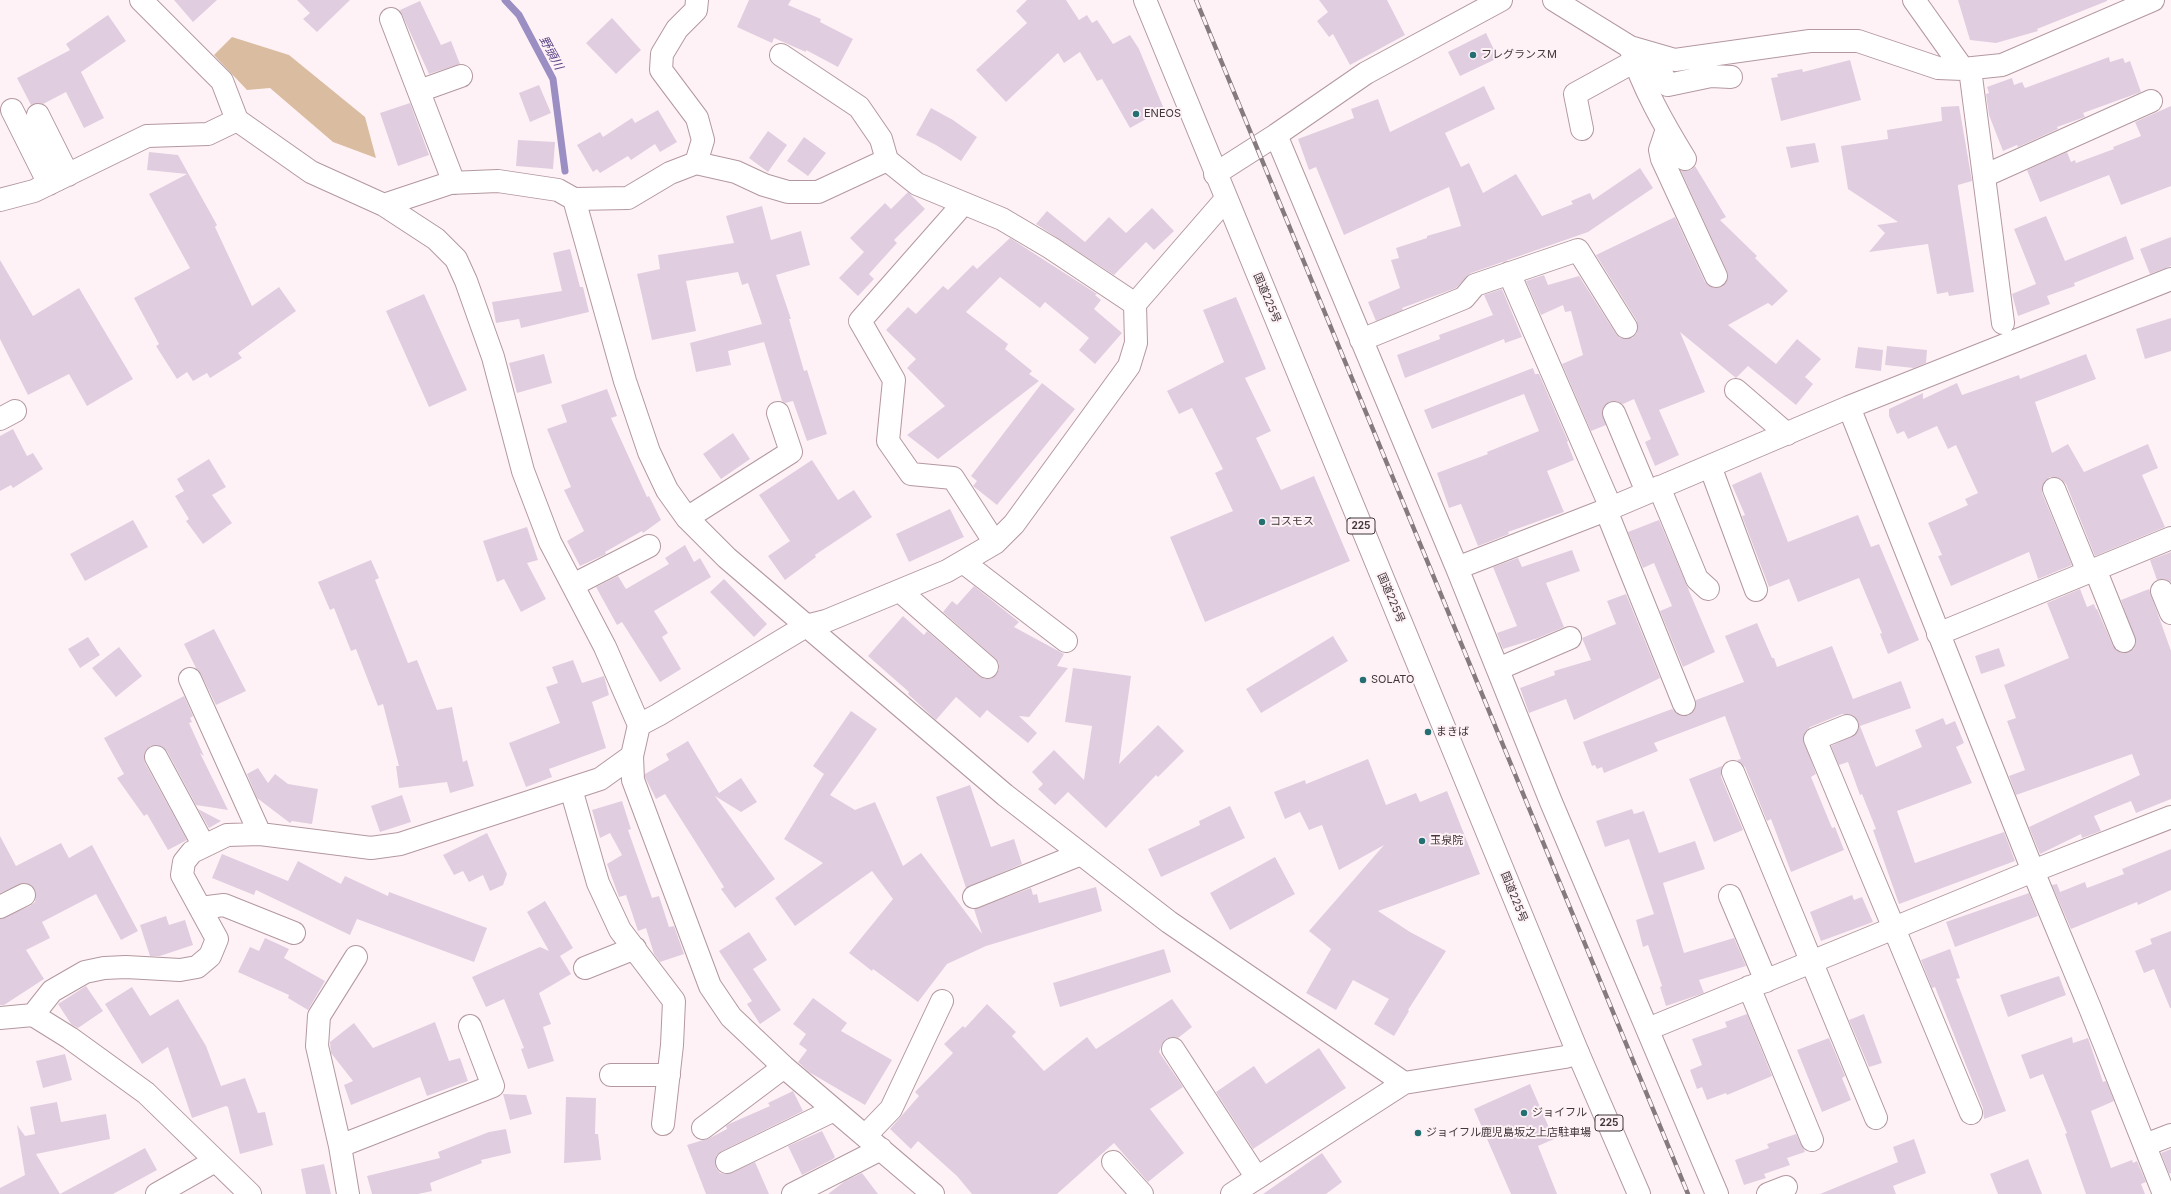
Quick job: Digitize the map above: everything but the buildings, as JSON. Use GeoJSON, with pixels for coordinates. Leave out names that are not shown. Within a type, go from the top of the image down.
{"type":"FeatureCollection","features":[{"type":"Feature","properties":{"kind":"main road"},"geometry":{"type":"LineString","coordinates":[[141,0],[222,81],[237,120],[311,172],[384,205],[436,239],[456,259],[466,282],[493,358],[523,471],[550,542],[605,647],[639,725],[632,756],[633,780],[710,986],[731,1017],[784,1067],[933,1194]]}},
{"type":"Feature","properties":{"kind":"main road"},"geometry":{"type":"LineString","coordinates":[[696,163],[703,140],[697,118],[661,70],[662,54],[677,29],[696,10],[697,0]]}},
{"type":"Feature","properties":{"kind":"main road","name":"国道225号"},"geometry":{"type":"LineString","coordinates":[[1145,0],[1578,1053],[1639,1194]]}},
{"type":"Feature","properties":{"kind":"main road"},"geometry":{"type":"LineString","coordinates":[[1216,174],[1276,136],[1366,73],[1501,0]]}},
{"type":"Feature","properties":{"kind":"main road"},"geometry":{"type":"LineString","coordinates":[[1914,0],[1967,69],[1984,176],[2003,323]]}},
{"type":"Feature","properties":{"kind":"main road"},"geometry":{"type":"LineString","coordinates":[[1582,129],[1575,94],[1638,54],[1675,60],[1810,41],[1858,41],[1938,68],[1967,69],[2002,64],[2153,0]]}},
{"type":"Feature","properties":{"kind":"main road"},"geometry":{"type":"LineString","coordinates":[[1566,4],[1638,54],[1668,85],[1711,76],[1731,77]]}},
{"type":"Feature","properties":{"kind":"main road"},"geometry":{"type":"LineString","coordinates":[[391,19],[454,183]]}},
{"type":"Feature","properties":{"kind":"main road"},"geometry":{"type":"LineString","coordinates":[[1638,54],[1639,74],[1667,129],[1686,159]]}},
{"type":"Feature","properties":{"kind":"main road"},"geometry":{"type":"LineString","coordinates":[[781,55],[859,107],[881,139],[887,160],[917,184],[1002,219],[1051,248],[1135,304]]}},
{"type":"Feature","properties":{"kind":"main road"},"geometry":{"type":"LineString","coordinates":[[419,91],[461,76]]}},
{"type":"Feature","properties":{"kind":"main road"},"geometry":{"type":"LineString","coordinates":[[1984,176],[2151,101]]}},
{"type":"Feature","properties":{"kind":"main road"},"geometry":{"type":"LineString","coordinates":[[12,110],[49,184]]}},
{"type":"Feature","properties":{"kind":"main road"},"geometry":{"type":"LineString","coordinates":[[38,115],[68,175]]}},
{"type":"Feature","properties":{"kind":"main road"},"geometry":{"type":"LineString","coordinates":[[0,200],[34,191],[147,136],[208,134],[237,120]]}},
{"type":"Feature","properties":{"kind":"main road"},"geometry":{"type":"LineString","coordinates":[[1667,129],[1660,150],[1662,159],[1716,276]]}},
{"type":"Feature","properties":{"kind":"main road"},"geometry":{"type":"LineString","coordinates":[[1276,136],[1457,568],[1551,802],[1717,1194]]}},
{"type":"Feature","properties":{"kind":"main road"},"geometry":{"type":"LineString","coordinates":[[384,205],[454,183],[498,181],[558,190],[574,199],[628,198],[670,173],[696,163],[736,172],[764,185],[788,192],[818,192],[887,160]]}},
{"type":"Feature","properties":{"kind":"main road"},"geometry":{"type":"LineString","coordinates":[[574,199],[625,381],[648,452],[668,490],[687,518],[727,558],[1005,795],[1169,922],[1404,1083]]}},
{"type":"Feature","properties":{"kind":"main road"},"geometry":{"type":"LineString","coordinates":[[639,725],[806,626],[826,621],[947,571],[995,543],[1014,524],[1129,366],[1136,344],[1135,304],[1226,199]]}},
{"type":"Feature","properties":{"kind":"main road"},"geometry":{"type":"LineString","coordinates":[[963,204],[860,321],[894,380],[888,441],[911,474],[953,478],[995,543]]}},
{"type":"Feature","properties":{"kind":"main road"},"geometry":{"type":"LineString","coordinates":[[1362,340],[1464,298],[1475,285],[1578,250],[1626,327]]}},
{"type":"Feature","properties":{"kind":"main road"},"geometry":{"type":"LineString","coordinates":[[1509,273],[1609,509],[1684,704]]}},
{"type":"Feature","properties":{"kind":"main road"},"geometry":{"type":"LineString","coordinates":[[1457,568],[1609,509],[1849,407],[2171,279]]}},
{"type":"Feature","properties":{"kind":"main road"},"geometry":{"type":"LineString","coordinates":[[1736,390],[1787,434]]}},
{"type":"Feature","properties":{"kind":"main road"},"geometry":{"type":"LineString","coordinates":[[1849,407],[1938,634],[2164,1194]]}},
{"type":"Feature","properties":{"kind":"main road"},"geometry":{"type":"LineString","coordinates":[[687,518],[791,452],[778,413]]}},
{"type":"Feature","properties":{"kind":"main road"},"geometry":{"type":"LineString","coordinates":[[1614,413],[1697,579],[1708,589]]}},
{"type":"Feature","properties":{"kind":"main road"},"geometry":{"type":"LineString","coordinates":[[1710,466],[1756,590]]}},
{"type":"Feature","properties":{"kind":"main road"},"geometry":{"type":"LineString","coordinates":[[2054,489],[2124,641]]}},
{"type":"Feature","properties":{"kind":"main road"},"geometry":{"type":"LineString","coordinates":[[1938,634],[2171,538]]}},
{"type":"Feature","properties":{"kind":"main road"},"geometry":{"type":"LineString","coordinates":[[573,585],[649,546]]}},
{"type":"Feature","properties":{"kind":"main road"},"geometry":{"type":"LineString","coordinates":[[963,562],[1066,641]]}},
{"type":"Feature","properties":{"kind":"main road"},"geometry":{"type":"LineString","coordinates":[[900,591],[987,666]]}},
{"type":"Feature","properties":{"kind":"main road"},"geometry":{"type":"LineString","coordinates":[[2162,591],[2171,613]]}},
{"type":"Feature","properties":{"kind":"main road"},"geometry":{"type":"LineString","coordinates":[[1498,669],[1570,638]]}},
{"type":"Feature","properties":{"kind":"main road"},"geometry":{"type":"LineString","coordinates":[[190,679],[260,834]]}},
{"type":"Feature","properties":{"kind":"main road"},"geometry":{"type":"LineString","coordinates":[[1847,726],[1815,739],[1971,1113]]}},
{"type":"Feature","properties":{"kind":"main road"},"geometry":{"type":"LineString","coordinates":[[33,1015],[52,991],[86,972],[119,967],[180,970],[197,967],[210,956],[217,939],[182,875],[184,862],[192,852],[227,835],[260,834],[371,848],[400,844],[600,779],[632,756]]}},
{"type":"Feature","properties":{"kind":"main road"},"geometry":{"type":"LineString","coordinates":[[156,757],[204,846]]}},
{"type":"Feature","properties":{"kind":"main road"},"geometry":{"type":"LineString","coordinates":[[1733,772],[1876,1118]]}},
{"type":"Feature","properties":{"kind":"main road"},"geometry":{"type":"LineString","coordinates":[[571,789],[598,883],[620,930],[674,1001],[669,1075],[663,1124]]}},
{"type":"Feature","properties":{"kind":"main road"},"geometry":{"type":"LineString","coordinates":[[1648,1029],[2033,871],[2171,817]]}},
{"type":"Feature","properties":{"kind":"main road"},"geometry":{"type":"LineString","coordinates":[[974,898],[1081,854]]}},
{"type":"Feature","properties":{"kind":"main road"},"geometry":{"type":"LineString","coordinates":[[0,907],[24,895]]}},
{"type":"Feature","properties":{"kind":"main road"},"geometry":{"type":"LineString","coordinates":[[1730,896],[1757,984],[1812,1140]]}},
{"type":"Feature","properties":{"kind":"main road"},"geometry":{"type":"LineString","coordinates":[[200,908],[224,905],[294,933]]}},
{"type":"Feature","properties":{"kind":"main road"},"geometry":{"type":"LineString","coordinates":[[585,968],[634,948]]}},
{"type":"Feature","properties":{"kind":"main road"},"geometry":{"type":"LineString","coordinates":[[348,1194],[340,1146],[317,1046],[319,1016],[356,957]]}},
{"type":"Feature","properties":{"kind":"main road"},"geometry":{"type":"LineString","coordinates":[[793,1194],[873,1142],[942,1001]]}},
{"type":"Feature","properties":{"kind":"main road"},"geometry":{"type":"LineString","coordinates":[[0,1018],[33,1015],[70,1038],[146,1093],[250,1194]]}},
{"type":"Feature","properties":{"kind":"main road"},"geometry":{"type":"LineString","coordinates":[[340,1146],[493,1086],[470,1026]]}},
{"type":"Feature","properties":{"kind":"main road"},"geometry":{"type":"LineString","coordinates":[[1173,1049],[1257,1178]]}},
{"type":"Feature","properties":{"kind":"main road"},"geometry":{"type":"LineString","coordinates":[[1232,1194],[1404,1083],[1564,1057],[1578,1053]]}},
{"type":"Feature","properties":{"kind":"main road"},"geometry":{"type":"LineString","coordinates":[[703,1128],[784,1067]]}},
{"type":"Feature","properties":{"kind":"main road"},"geometry":{"type":"LineString","coordinates":[[611,1075],[669,1075]]}},
{"type":"Feature","properties":{"kind":"main road"},"geometry":{"type":"LineString","coordinates":[[727,1162],[834,1110]]}},
{"type":"Feature","properties":{"kind":"main road"},"geometry":{"type":"LineString","coordinates":[[2145,1145],[2171,1135]]}},
{"type":"Feature","properties":{"kind":"main road"},"geometry":{"type":"LineString","coordinates":[[167,1192],[216,1162]]}},
{"type":"Feature","properties":{"kind":"main road"},"geometry":{"type":"LineString","coordinates":[[1113,1162],[1142,1194]]}},
{"type":"Feature","properties":{"kind":"shaded area"},"geometry":{"type":"Polygon","coordinates":[[[232,37],[289,55],[365,117],[376,158],[333,142],[270,88],[247,90],[214,55],[232,37]]]}},
{"type":"Feature","properties":{"kind":"waterway","name":"野頭川"},"geometry":{"type":"LineString","coordinates":[[505,0],[519,15],[553,79],[565,171]]}},
{"type":"Feature","properties":{"kind":"railway"},"geometry":{"type":"LineString","coordinates":[[1196,0],[1688,1194]]}},
{"type":"Feature","properties":{"kind":"place","name":"フレグランスM"},"geometry":{"type":"Point","coordinates":[1473,55]}},
{"type":"Feature","properties":{"kind":"place","name":"ENEOS"},"geometry":{"type":"Point","coordinates":[1136,114]}},
{"type":"Feature","properties":{"kind":"place","name":"コスモス"},"geometry":{"type":"Point","coordinates":[1262,522]}},
{"type":"Feature","properties":{"kind":"place","name":"SOLATO"},"geometry":{"type":"Point","coordinates":[1363,680]}},
{"type":"Feature","properties":{"kind":"place","name":"まきば"},"geometry":{"type":"Point","coordinates":[1428,732]}},
{"type":"Feature","properties":{"kind":"place","name":"玉泉院"},"geometry":{"type":"Point","coordinates":[1422,841]}},
{"type":"Feature","properties":{"kind":"place","name":"ジョイフル"},"geometry":{"type":"Point","coordinates":[1524,1113]}},
{"type":"Feature","properties":{"kind":"place","name":"ジョイフル鹿児島坂之上店駐車場"},"geometry":{"type":"Point","coordinates":[1418,1133]}}]}
